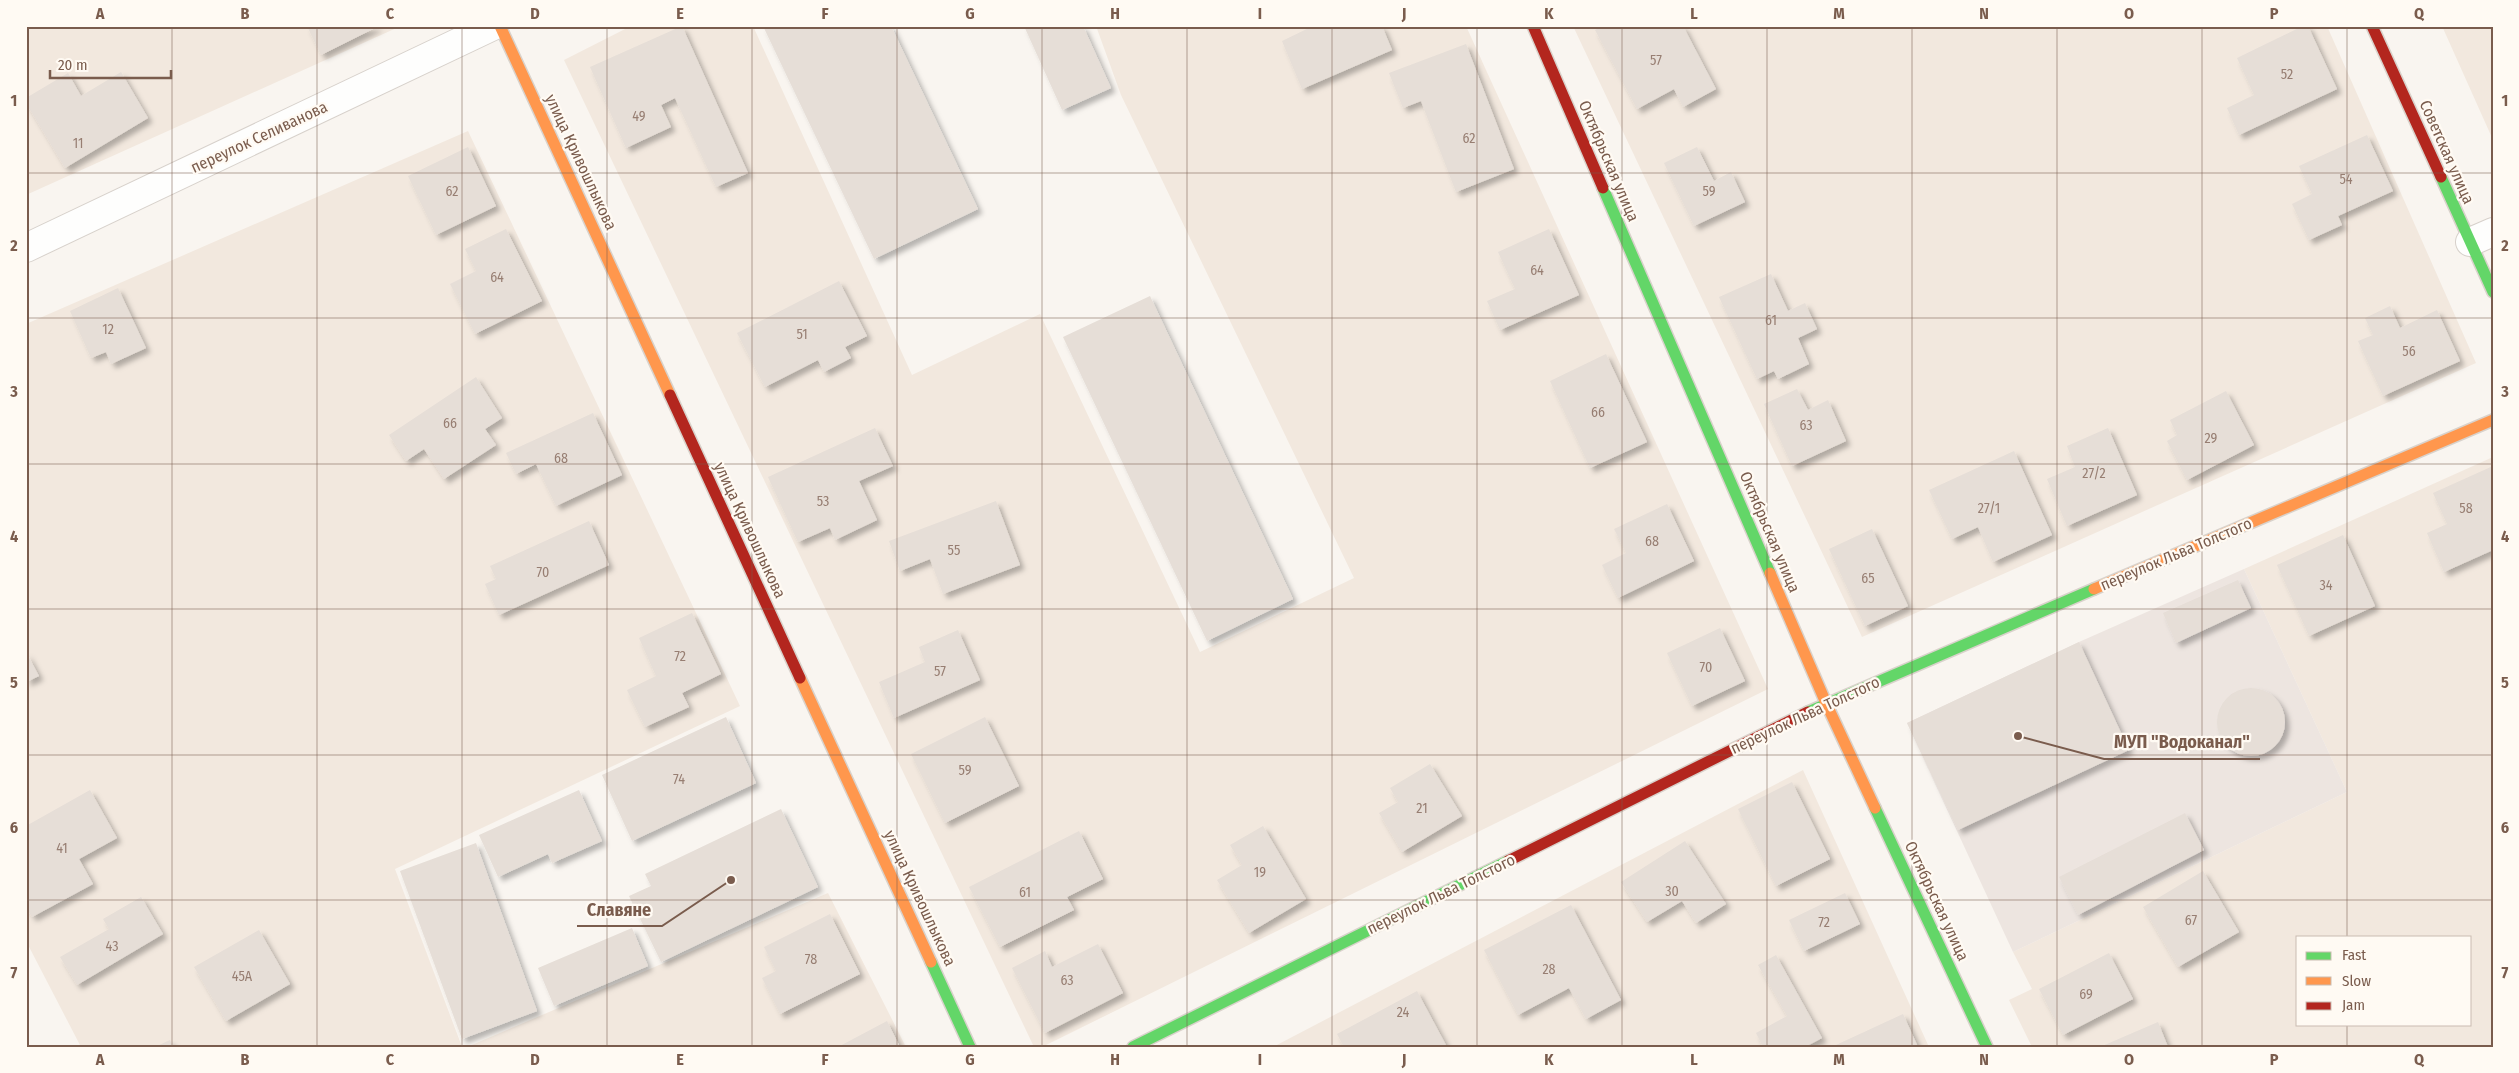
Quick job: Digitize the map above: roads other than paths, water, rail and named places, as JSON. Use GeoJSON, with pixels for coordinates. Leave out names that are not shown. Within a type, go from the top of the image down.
{"type":"FeatureCollection","features":[{"type":"Feature","properties":{"kind":"street","name":"переулок Селиванова"},"geometry":{"type":"LineString","coordinates":[[26,248],[493,26]]}},
{"type":"Feature","properties":{"kind":"street","name":"улица Кривошлыкова"},"geometry":{"type":"LineString","coordinates":[[500,26],[970,1047]]}},
{"type":"Feature","properties":{"kind":"street","name":"Октябрьская улица"},"geometry":{"type":"LineString","coordinates":[[1533,26],[1826,702],[1987,1047]]}},
{"type":"Feature","properties":{"kind":"street","name":"Советская улица"},"geometry":{"type":"LineString","coordinates":[[2372,26],[2482,237],[2493,292]]}},
{"type":"Feature","properties":{"kind":"street","name":"переулок Льва Толстого"},"geometry":{"type":"LineString","coordinates":[[1134,1047],[1826,702],[2493,420]]}},
{"type":"Feature","properties":{"kind":"place","name":"МУП \"Водоканал\""},"geometry":{"type":"Point","coordinates":[2018,736]}},
{"type":"Feature","properties":{"kind":"place","name":"Славяне"},"geometry":{"type":"Point","coordinates":[731,880]}}]}
